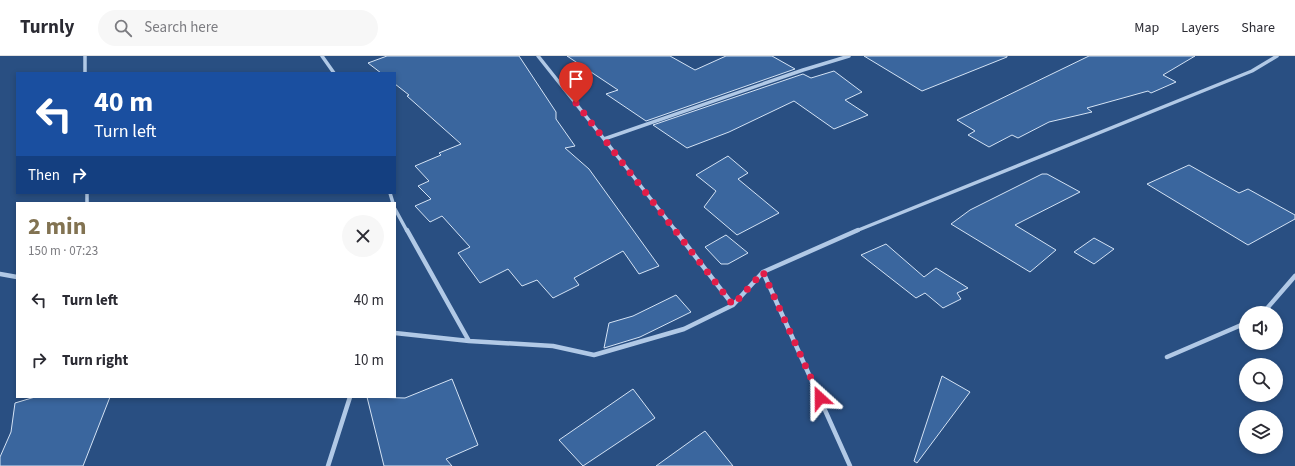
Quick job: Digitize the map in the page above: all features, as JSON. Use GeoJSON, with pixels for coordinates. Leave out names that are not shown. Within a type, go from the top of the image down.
{"type":"FeatureCollection","features":[{"type":"Feature","properties":{"kind":"street"},"geometry":{"type":"LineString","coordinates":[[85,56],[85,72]]}},
{"type":"Feature","properties":{"kind":"street"},"geometry":{"type":"LineString","coordinates":[[322,56],[333,72]]}},
{"type":"Feature","properties":{"kind":"street"},"geometry":{"type":"LineString","coordinates":[[538,56],[733,305]]}},
{"type":"Feature","properties":{"kind":"street"},"geometry":{"type":"LineString","coordinates":[[604,139],[803,70],[849,56]]}},
{"type":"Feature","properties":{"kind":"street"},"geometry":{"type":"LineString","coordinates":[[396,333],[469,341],[553,346],[594,356],[684,329],[733,305],[763,272],[879,222],[1252,71],[1277,56]]}},
{"type":"Feature","properties":{"kind":"street"},"geometry":{"type":"LineString","coordinates":[[396,211],[469,341]]}},
{"type":"Feature","properties":{"kind":"street"},"geometry":{"type":"LineString","coordinates":[[763,272],[850,466]]}},
{"type":"Feature","properties":{"kind":"street"},"geometry":{"type":"LineString","coordinates":[[0,274],[16,277]]}},
{"type":"Feature","properties":{"kind":"street"},"geometry":{"type":"LineString","coordinates":[[1269,306],[1295,276]]}},
{"type":"Feature","properties":{"kind":"street"},"geometry":{"type":"LineString","coordinates":[[1167,357],[1239,326]]}},
{"type":"Feature","properties":{"kind":"street"},"geometry":{"type":"LineString","coordinates":[[328,466],[350,398]]}},
{"type":"Feature","properties":{"kind":"building"},"geometry":{"type":"Polygon","coordinates":[[[387,56],[519,56],[556,112],[556,119],[575,146],[565,148],[589,169],[659,266],[639,274],[623,251],[574,278],[579,285],[553,298],[537,280],[522,286],[508,269],[480,283],[458,253],[470,247],[442,216],[430,222],[415,206],[431,199],[418,186],[429,181],[415,166],[441,155],[439,153],[461,144],[407,96],[409,95],[396,85],[396,72],[380,72],[368,63],[387,56]]]}},
{"type":"Feature","properties":{"kind":"building"},"geometry":{"type":"Polygon","coordinates":[[[567,56],[670,56],[695,70],[726,56],[772,56],[795,69],[646,121],[606,94],[618,90],[567,56]]]}},
{"type":"Feature","properties":{"kind":"building"},"geometry":{"type":"Polygon","coordinates":[[[864,56],[1007,56],[1007,57],[922,91],[864,56]]]}},
{"type":"Feature","properties":{"kind":"building"},"geometry":{"type":"Polygon","coordinates":[[[1089,56],[1195,56],[1163,75],[1176,82],[1151,93],[1148,91],[1087,108],[1092,112],[1049,122],[1018,138],[1012,135],[989,147],[968,135],[975,131],[957,120],[1089,56]]]}},
{"type":"Feature","properties":{"kind":"building"},"geometry":{"type":"Polygon","coordinates":[[[834,71],[862,92],[845,100],[868,115],[834,129],[794,101],[729,132],[687,148],[653,125],[803,74],[811,78],[834,71]]]}},
{"type":"Feature","properties":{"kind":"building"},"geometry":{"type":"Polygon","coordinates":[[[728,156],[748,173],[738,179],[779,213],[737,235],[704,207],[716,191],[696,175],[728,156]]]}},
{"type":"Feature","properties":{"kind":"building"},"geometry":{"type":"Polygon","coordinates":[[[1189,165],[1239,193],[1248,189],[1295,215],[1295,219],[1248,245],[1147,184],[1189,165]]]}},
{"type":"Feature","properties":{"kind":"building"},"geometry":{"type":"Polygon","coordinates":[[[1042,174],[1047,174],[1080,192],[1015,225],[1056,250],[1030,272],[951,224],[970,210],[1042,174]]]}},
{"type":"Feature","properties":{"kind":"building"},"geometry":{"type":"Polygon","coordinates":[[[726,235],[748,253],[728,264],[721,264],[705,247],[726,235]]]}},
{"type":"Feature","properties":{"kind":"building"},"geometry":{"type":"Polygon","coordinates":[[[1094,238],[1114,249],[1094,264],[1074,252],[1094,238]]]}},
{"type":"Feature","properties":{"kind":"building"},"geometry":{"type":"Polygon","coordinates":[[[886,244],[924,277],[936,268],[968,288],[957,293],[961,299],[943,308],[925,293],[916,298],[861,255],[886,244]]]}},
{"type":"Feature","properties":{"kind":"building"},"geometry":{"type":"Polygon","coordinates":[[[676,295],[691,312],[640,337],[604,348],[609,323],[633,316],[676,295]]]}},
{"type":"Feature","properties":{"kind":"building"},"geometry":{"type":"Polygon","coordinates":[[[942,376],[970,392],[917,463],[914,461],[942,376]]]}},
{"type":"Feature","properties":{"kind":"building"},"geometry":{"type":"Polygon","coordinates":[[[452,379],[478,445],[446,459],[452,466],[384,466],[367,398],[405,398],[452,379]]]}},
{"type":"Feature","properties":{"kind":"building"},"geometry":{"type":"Polygon","coordinates":[[[633,389],[655,418],[583,466],[559,440],[633,389]]]}},
{"type":"Feature","properties":{"kind":"building"},"geometry":{"type":"Polygon","coordinates":[[[32,398],[110,398],[83,466],[0,466],[0,457],[11,432],[15,403],[32,398]]]}},
{"type":"Feature","properties":{"kind":"building"},"geometry":{"type":"Polygon","coordinates":[[[705,431],[733,466],[656,466],[695,438],[705,431]]]}},
{"type":"Feature","properties":{"kind":"route"},"geometry":{"type":"LineString","coordinates":[[576,103],[733,305],[763,272],[820,398]]}}]}
